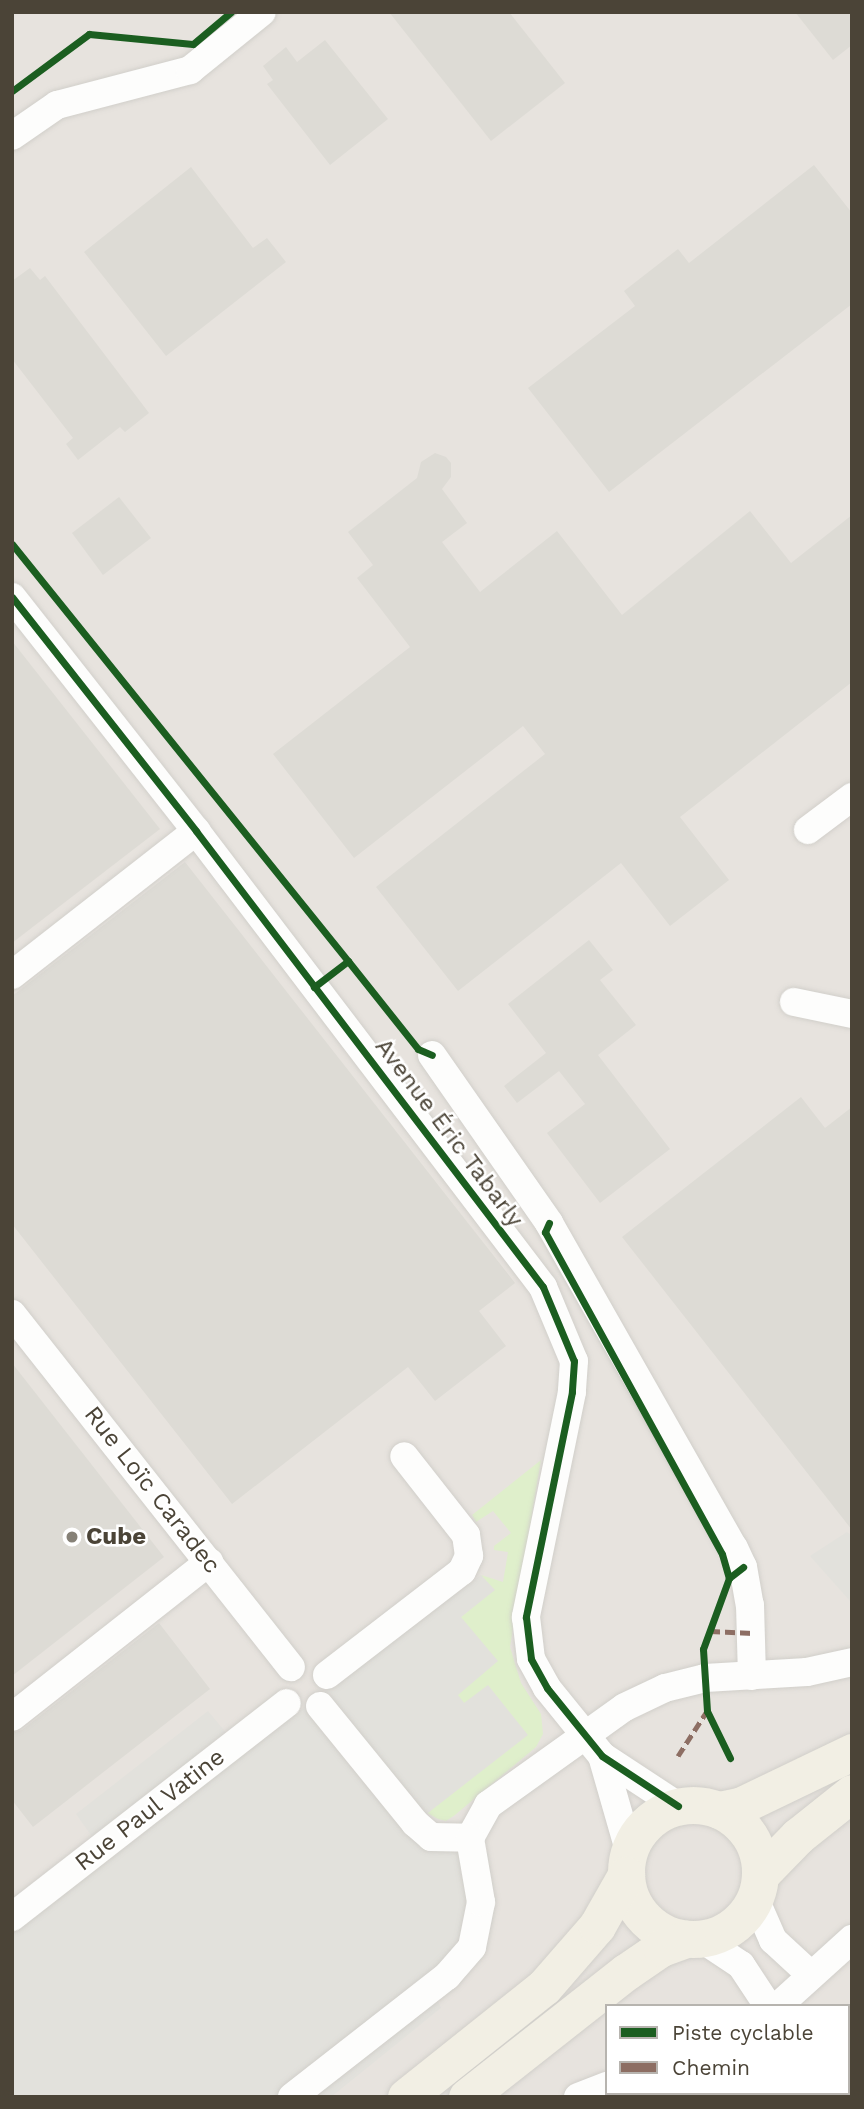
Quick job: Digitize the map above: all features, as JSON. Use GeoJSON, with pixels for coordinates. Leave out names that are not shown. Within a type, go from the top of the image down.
{"type":"FeatureCollection","features":[{"type":"Feature","properties":{"kind":"main road"},"geometry":{"type":"LineString","coordinates":[[719,1810],[742,1805],[852,1752]]}},
{"type":"Feature","properties":{"kind":"main road"},"geometry":{"type":"LineString","coordinates":[[467,2097],[626,1972],[661,1948],[724,1932],[742,1918],[758,1886],[798,1836],[852,1793]]}},
{"type":"Feature","properties":{"kind":"main road"},"geometry":{"type":"LineString","coordinates":[[407,2097],[544,1987],[597,1926],[640,1830],[657,1815],[678,1806],[699,1805],[719,1810],[736,1820],[750,1835],[758,1854],[758,1886]]}},
{"type":"Feature","properties":{"kind":"main road"},"geometry":{"type":"LineString","coordinates":[[627,1863],[628,1891],[644,1918],[663,1932],[694,1939]]}},
{"type":"Feature","properties":{"kind":"street"},"geometry":{"type":"LineString","coordinates":[[12,136],[57,105],[190,70],[262,12]]}},
{"type":"Feature","properties":{"kind":"street","name":"Avenue Éric Tabarly"},"geometry":{"type":"LineString","coordinates":[[12,597],[196,831],[543,1287],[574,1361],[572,1392],[526,1617],[531,1659],[547,1688],[594,1746],[678,1806]]}},
{"type":"Feature","properties":{"kind":"street"},"geometry":{"type":"LineString","coordinates":[[808,830],[852,797]]}},
{"type":"Feature","properties":{"kind":"street"},"geometry":{"type":"LineString","coordinates":[[12,975],[196,831]]}},
{"type":"Feature","properties":{"kind":"street"},"geometry":{"type":"LineString","coordinates":[[794,1002],[852,1014]]}},
{"type":"Feature","properties":{"kind":"street"},"geometry":{"type":"LineString","coordinates":[[432,1055],[549,1223],[734,1548],[743,1567],[750,1605],[752,1676]]}},
{"type":"Feature","properties":{"kind":"street","name":"Rue Loïc Caradec"},"geometry":{"type":"LineString","coordinates":[[12,1314],[292,1667]]}},
{"type":"Feature","properties":{"kind":"street"},"geometry":{"type":"LineString","coordinates":[[327,1675],[462,1571],[469,1556],[466,1535],[404,1456]]}},
{"type":"Feature","properties":{"kind":"street"},"geometry":{"type":"LineString","coordinates":[[12,1717],[209,1562]]}},
{"type":"Feature","properties":{"kind":"street"},"geometry":{"type":"LineString","coordinates":[[292,2097],[447,1976],[472,1947],[481,1902],[470,1838],[488,1805],[594,1746],[625,1707],[665,1688],[705,1678],[807,1672],[852,1662]]}},
{"type":"Feature","properties":{"kind":"street"},"geometry":{"type":"LineString","coordinates":[[299,1663],[315,1664],[327,1675],[330,1688],[320,1706],[307,1711],[288,1703],[281,1688],[282,1680],[292,1667],[299,1663]]}},
{"type":"Feature","properties":{"kind":"street","name":"Rue Paul Vatine"},"geometry":{"type":"LineString","coordinates":[[12,1917],[288,1703]]}},
{"type":"Feature","properties":{"kind":"street"},"geometry":{"type":"LineString","coordinates":[[320,1706],[415,1823],[431,1837],[470,1838]]}},
{"type":"Feature","properties":{"kind":"street","name":"Avenue Éric Tabarly"},"geometry":{"type":"LineString","coordinates":[[594,1746],[627,1863]]}},
{"type":"Feature","properties":{"kind":"street"},"geometry":{"type":"LineString","coordinates":[[758,1886],[773,1940],[811,1975]]}},
{"type":"Feature","properties":{"kind":"street"},"geometry":{"type":"LineString","coordinates":[[694,1939],[741,1965],[767,2004]]}},
{"type":"Feature","properties":{"kind":"street"},"geometry":{"type":"LineString","coordinates":[[780,2004],[852,1939]]}},
{"type":"Feature","properties":{"kind":"street"},"geometry":{"type":"LineString","coordinates":[[578,2097],[605,2087]]}},
{"type":"Feature","properties":{"kind":"shaded area"},"geometry":{"type":"Polygon","coordinates":[[[12,12],[852,12],[852,2097],[12,2097],[12,12]]]}},
{"type":"Feature","properties":{"kind":"shaded area"},"geometry":{"type":"Polygon","coordinates":[[[847,1532],[852,1536],[850,1601],[810,1556],[847,1532]]]}},
{"type":"Feature","properties":{"kind":"shaded area"},"geometry":{"type":"Polygon","coordinates":[[[481,1575],[495,1590],[461,1617],[498,1661],[458,1695],[464,1703],[488,1685],[528,1735],[415,1823],[470,1838],[488,1852],[494,1892],[493,1922],[483,1948],[437,1999],[441,2008],[331,2097],[12,2097],[12,1924],[105,1855],[76,1814],[208,1711],[243,1753],[481,1575]]]}},
{"type":"Feature","properties":{"kind":"green space"},"geometry":{"type":"Polygon","coordinates":[[[541,1460],[510,1647],[521,1683],[541,1714],[543,1734],[536,1747],[455,1815],[446,1821],[438,1819],[427,1813],[527,1735],[464,1703],[457,1695],[461,1617],[494,1590],[481,1575],[503,1582],[508,1552],[494,1550],[494,1546],[511,1533],[493,1511],[476,1522],[472,1515],[541,1460]]]}},
{"type":"Feature","properties":{"kind":"building"},"geometry":{"type":"Polygon","coordinates":[[[389,12],[509,12],[565,83],[491,141],[389,12]]]}},
{"type":"Feature","properties":{"kind":"building"},"geometry":{"type":"Polygon","coordinates":[[[795,12],[852,12],[852,45],[833,60],[795,12]]]}},
{"type":"Feature","properties":{"kind":"building"},"geometry":{"type":"Polygon","coordinates":[[[325,40],[388,119],[330,165],[267,84],[273,80],[263,66],[286,47],[297,62],[325,40]]]}},
{"type":"Feature","properties":{"kind":"building"},"geometry":{"type":"Polygon","coordinates":[[[814,165],[852,213],[852,304],[609,492],[528,388],[635,306],[624,291],[678,249],[689,263],[814,165]]]}},
{"type":"Feature","properties":{"kind":"building"},"geometry":{"type":"Polygon","coordinates":[[[191,167],[253,248],[267,238],[286,262],[166,356],[84,252],[191,167]]]}},
{"type":"Feature","properties":{"kind":"building"},"geometry":{"type":"Polygon","coordinates":[[[30,268],[40,280],[45,276],[149,413],[125,432],[120,427],[78,460],[66,444],[73,438],[12,359],[12,281],[30,268]]]}},
{"type":"Feature","properties":{"kind":"building"},"geometry":{"type":"Polygon","coordinates":[[[435,453],[446,457],[451,463],[451,477],[442,489],[467,523],[442,542],[480,592],[557,531],[622,615],[750,511],[791,563],[852,515],[852,682],[680,817],[729,880],[670,926],[621,863],[458,991],[376,887],[545,754],[523,726],[354,858],[273,754],[410,647],[357,578],[373,565],[348,532],[417,478],[421,462],[435,453]]]}},
{"type":"Feature","properties":{"kind":"building"},"geometry":{"type":"Polygon","coordinates":[[[119,497],[151,538],[103,575],[72,533],[119,497]]]}},
{"type":"Feature","properties":{"kind":"building"},"geometry":{"type":"Polygon","coordinates":[[[12,641],[160,829],[12,943],[12,641]]]}},
{"type":"Feature","properties":{"kind":"building"},"geometry":{"type":"Polygon","coordinates":[[[185,862],[515,1283],[479,1311],[506,1346],[435,1401],[408,1367],[232,1504],[12,1224],[12,996],[185,862]]]}},
{"type":"Feature","properties":{"kind":"building"},"geometry":{"type":"Polygon","coordinates":[[[589,940],[613,970],[600,980],[636,1025],[598,1055],[670,1149],[600,1203],[547,1133],[585,1104],[559,1071],[517,1103],[504,1086],[546,1053],[508,1004],[589,940]]]}},
{"type":"Feature","properties":{"kind":"building"},"geometry":{"type":"Polygon","coordinates":[[[801,1097],[825,1128],[852,1107],[852,1530],[622,1237],[801,1097]]]}},
{"type":"Feature","properties":{"kind":"building"},"geometry":{"type":"Polygon","coordinates":[[[12,1363],[164,1557],[12,1676],[12,1363]]]}},
{"type":"Feature","properties":{"kind":"building"},"geometry":{"type":"Polygon","coordinates":[[[159,1623],[210,1689],[33,1827],[12,1800],[12,1733],[22,1730],[159,1623]]]}},
{"type":"Feature","properties":{"kind":"marked path"},"geometry":{"type":"LineString","coordinates":[[710,1631],[753,1633]]}},
{"type":"Feature","properties":{"kind":"marked path"},"geometry":{"type":"LineString","coordinates":[[678,1756],[707,1711]]}},
{"type":"Feature","properties":{"kind":"cycle path"},"geometry":{"type":"LineString","coordinates":[[12,91],[89,34],[193,44],[231,12]]}},
{"type":"Feature","properties":{"kind":"cycle path"},"geometry":{"type":"LineString","coordinates":[[12,544],[348,961],[314,987]]}},
{"type":"Feature","properties":{"kind":"cycle path"},"geometry":{"type":"LineString","coordinates":[[12,597],[196,831],[543,1287],[574,1361],[572,1392],[526,1617],[531,1659],[547,1688],[602,1756],[678,1806]]}},
{"type":"Feature","properties":{"kind":"cycle path"},"geometry":{"type":"LineString","coordinates":[[348,961],[418,1049],[432,1055]]}},
{"type":"Feature","properties":{"kind":"cycle path"},"geometry":{"type":"LineString","coordinates":[[549,1223],[545,1232],[722,1554],[729,1578]]}},
{"type":"Feature","properties":{"kind":"cycle path"},"geometry":{"type":"LineString","coordinates":[[730,1758],[707,1711],[703,1649],[729,1578],[743,1567]]}},
{"type":"Feature","properties":{"kind":"place","name":"Cube"},"geometry":{"type":"Point","coordinates":[72,1537]}}]}
